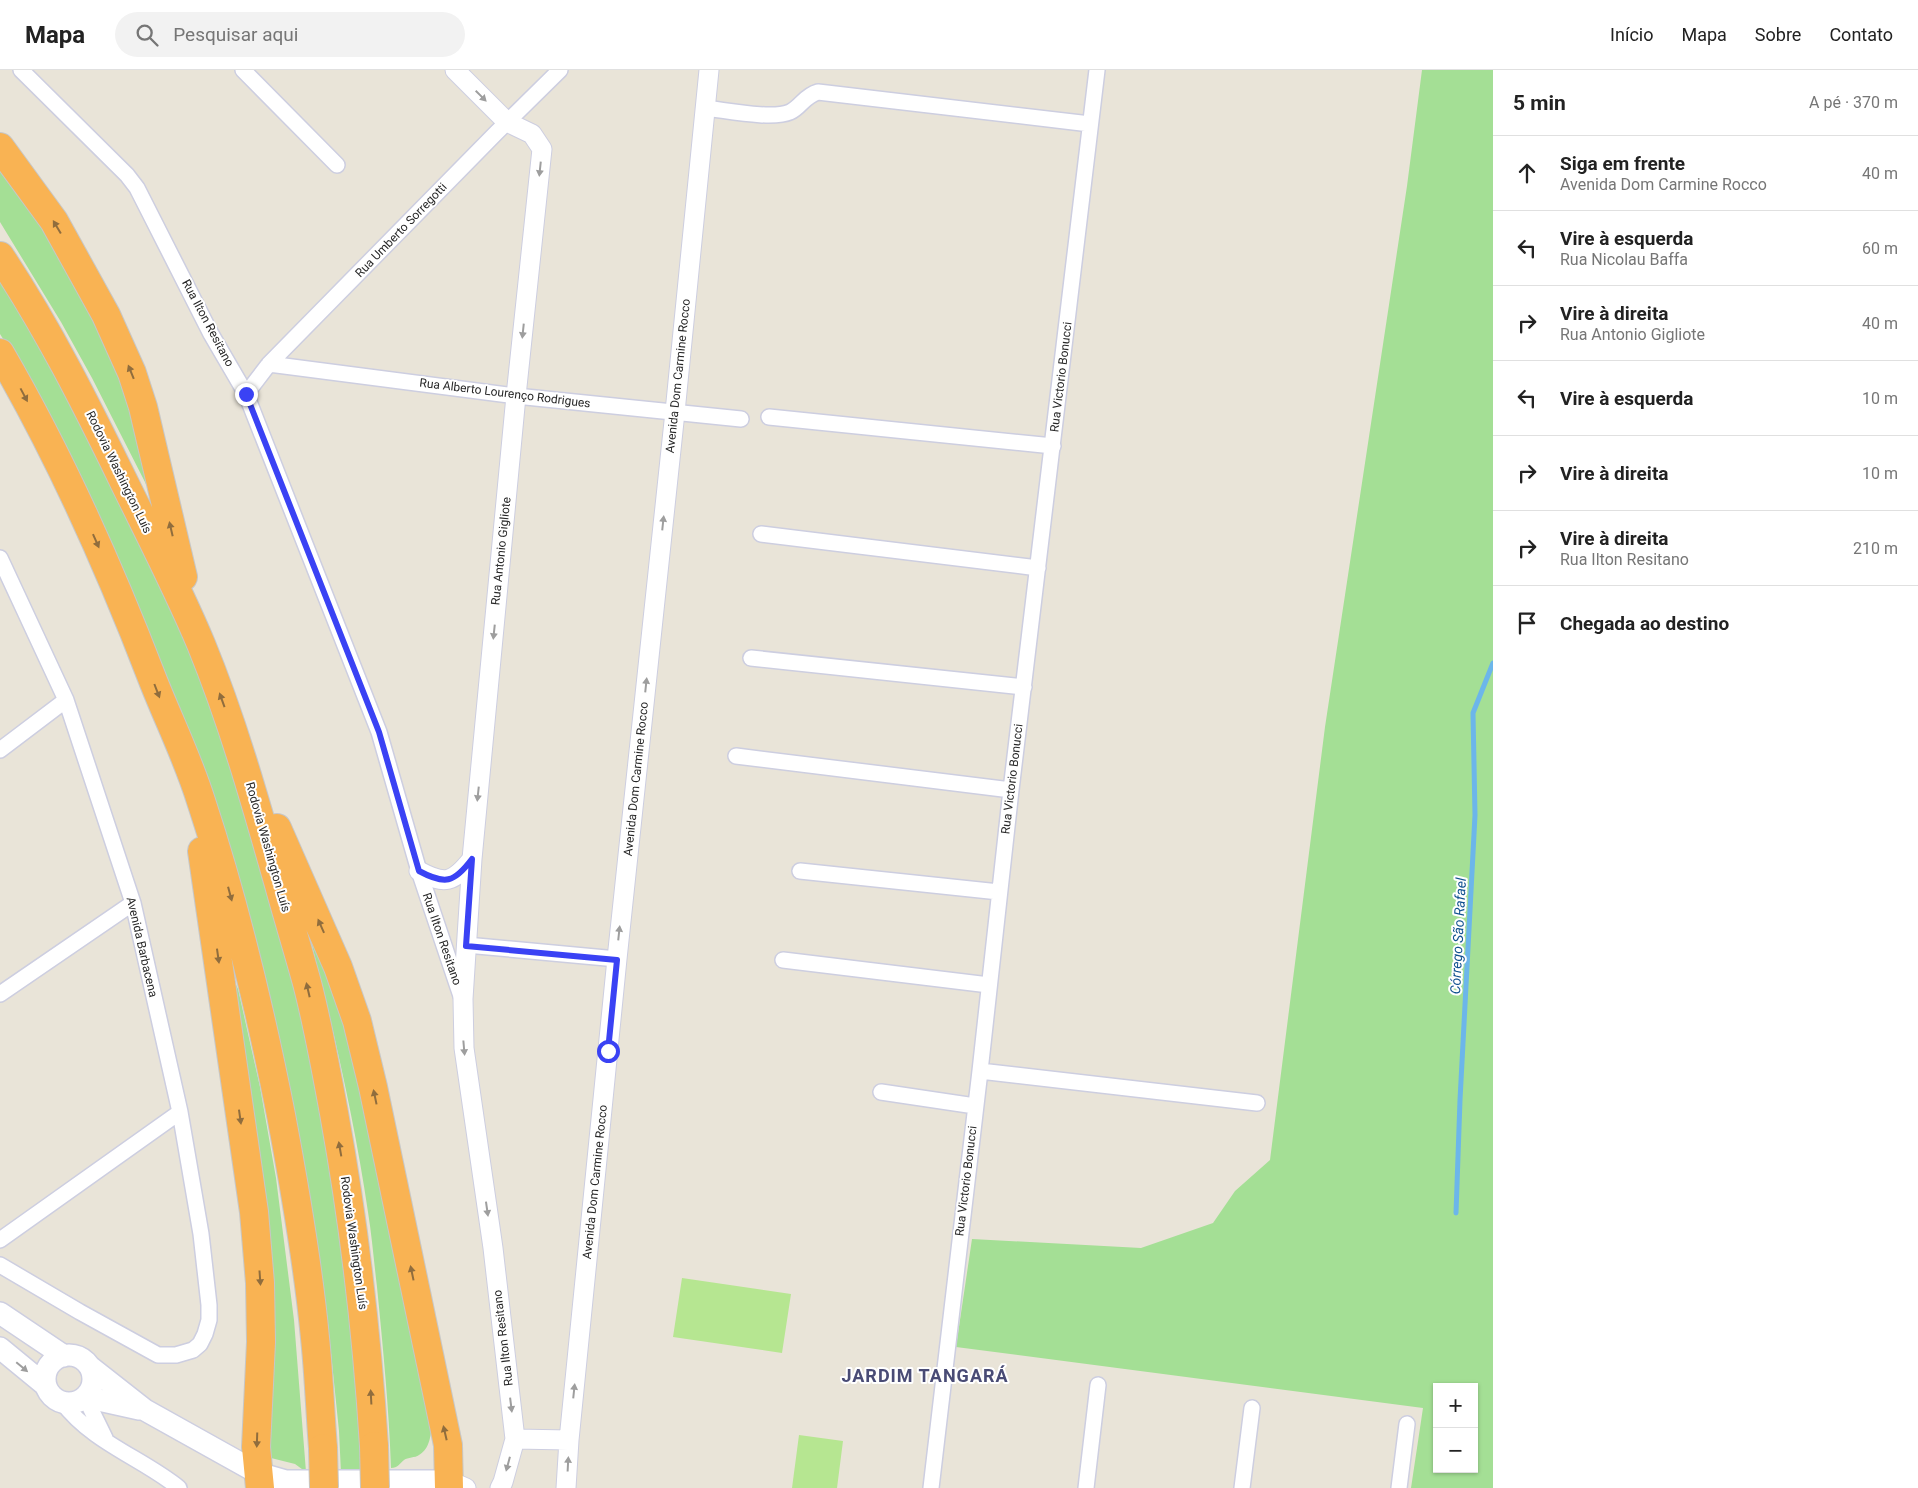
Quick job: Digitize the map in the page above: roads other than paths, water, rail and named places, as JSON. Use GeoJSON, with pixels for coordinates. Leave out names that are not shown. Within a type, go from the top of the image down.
{"type":"FeatureCollection","features":[{"type":"Feature","properties":{"kind":"highway"},"geometry":{"type":"LineString","coordinates":[[0,146],[54,222],[106,315],[132,373],[143,407],[178,559],[201,644]]}},
{"type":"Feature","properties":{"kind":"highway","name":"Rodovia Washington Luís"},"geometry":{"type":"LineString","coordinates":[[0,256],[48,336],[82,398],[148,530],[201,644],[258,808],[307,984],[322,1052],[351,1213],[369,1370],[375,1488]]}},
{"type":"Feature","properties":{"kind":"highway"},"geometry":{"type":"LineString","coordinates":[[0,353],[55,454],[121,598],[200,797],[226,880],[249,965],[270,1058],[293,1177],[306,1260],[315,1338],[324,1488]]}},
{"type":"Feature","properties":{"kind":"highway"},"geometry":{"type":"LineString","coordinates":[[168,720],[205,869],[254,1212],[261,1317],[256,1447],[259,1481]]}},
{"type":"Feature","properties":{"kind":"highway"},"geometry":{"type":"LineString","coordinates":[[235,738],[279,831],[338,967],[357,1021],[373,1087],[455,1486]]}},
{"type":"Feature","properties":{"kind":"main road"},"geometry":{"type":"LineString","coordinates":[[5,1317],[64,1356]]}},
{"type":"Feature","properties":{"kind":"main road"},"geometry":{"type":"LineString","coordinates":[[0,1348],[45,1385],[55,1399],[62,1402],[75,1402],[86,1397],[92,1388],[93,1377],[89,1366]]}},
{"type":"Feature","properties":{"kind":"main road"},"geometry":{"type":"LineString","coordinates":[[45,1385],[45,1375],[48,1366],[55,1360],[64,1356],[78,1357],[145,1410],[259,1481],[455,1486]]}},
{"type":"Feature","properties":{"kind":"main road"},"geometry":{"type":"LineString","coordinates":[[86,1397],[145,1410]]}},
{"type":"Feature","properties":{"kind":"street","name":"Rua Ilton Resitano"},"geometry":{"type":"LineString","coordinates":[[21,70],[127,174],[137,188],[212,334],[246,394],[379,732],[419,871],[463,999],[464,1048],[493,1248],[515,1439],[504,1482],[500,1488]]}},
{"type":"Feature","properties":{"kind":"street"},"geometry":{"type":"LineString","coordinates":[[243,70],[337,165]]}},
{"type":"Feature","properties":{"kind":"street","name":"Rua Antonio Gigliote"},"geometry":{"type":"LineString","coordinates":[[455,70],[507,122],[532,134],[542,149],[516,396],[472,859],[463,999]]}},
{"type":"Feature","properties":{"kind":"street","name":"Rua Umberto Sorregotti"},"geometry":{"type":"LineString","coordinates":[[246,394],[269,364],[560,70]]}},
{"type":"Feature","properties":{"kind":"street","name":"Avenida Dom Carmine Rocco"},"geometry":{"type":"LineString","coordinates":[[566,1488],[569,1440],[617,960],[709,70]]}},
{"type":"Feature","properties":{"kind":"street","name":"Rua Victorio Bonucci"},"geometry":{"type":"LineString","coordinates":[[931,1488],[999,892],[1097,70]]}},
{"type":"Feature","properties":{"kind":"street"},"geometry":{"type":"LineString","coordinates":[[704,108],[779,115],[791,112],[808,95],[818,92],[1090,124]]}},
{"type":"Feature","properties":{"kind":"street","name":"Rua Alberto Lourenço Rodrigues"},"geometry":{"type":"LineString","coordinates":[[269,364],[516,396],[741,420]]}},
{"type":"Feature","properties":{"kind":"street"},"geometry":{"type":"LineString","coordinates":[[769,416],[1053,446]]}},
{"type":"Feature","properties":{"kind":"street"},"geometry":{"type":"LineString","coordinates":[[761,534],[1038,568]]}},
{"type":"Feature","properties":{"kind":"street","name":"Avenida Barbacena"},"geometry":{"type":"LineString","coordinates":[[0,558],[66,700],[133,903],[180,1112],[201,1234],[209,1305],[209,1320],[205,1334],[200,1344],[193,1350],[176,1356],[158,1355],[0,1265]]}},
{"type":"Feature","properties":{"kind":"street"},"geometry":{"type":"LineString","coordinates":[[751,658],[1024,687]]}},
{"type":"Feature","properties":{"kind":"street"},"geometry":{"type":"LineString","coordinates":[[0,750],[66,700]]}},
{"type":"Feature","properties":{"kind":"street"},"geometry":{"type":"LineString","coordinates":[[736,756],[1011,790]]}},
{"type":"Feature","properties":{"kind":"street"},"geometry":{"type":"LineString","coordinates":[[419,871],[434,879],[442,881],[452,880],[462,872],[472,859]]}},
{"type":"Feature","properties":{"kind":"street"},"geometry":{"type":"LineString","coordinates":[[800,871],[999,892]]}},
{"type":"Feature","properties":{"kind":"street"},"geometry":{"type":"LineString","coordinates":[[0,994],[133,903]]}},
{"type":"Feature","properties":{"kind":"street"},"geometry":{"type":"LineString","coordinates":[[466,946],[617,960]]}},
{"type":"Feature","properties":{"kind":"street"},"geometry":{"type":"LineString","coordinates":[[783,960],[989,985]]}},
{"type":"Feature","properties":{"kind":"street"},"geometry":{"type":"LineString","coordinates":[[980,1071],[1256,1103]]}},
{"type":"Feature","properties":{"kind":"street"},"geometry":{"type":"LineString","coordinates":[[880,1092],[975,1106]]}},
{"type":"Feature","properties":{"kind":"street"},"geometry":{"type":"LineString","coordinates":[[0,1240],[180,1112]]}},
{"type":"Feature","properties":{"kind":"street"},"geometry":{"type":"LineString","coordinates":[[1086,1488],[1098,1385]]}},
{"type":"Feature","properties":{"kind":"street"},"geometry":{"type":"LineString","coordinates":[[86,1397],[108,1444]]}},
{"type":"Feature","properties":{"kind":"street"},"geometry":{"type":"LineString","coordinates":[[62,1402],[69,1411],[108,1444],[179,1488]]}},
{"type":"Feature","properties":{"kind":"street"},"geometry":{"type":"LineString","coordinates":[[1242,1488],[1252,1408]]}},
{"type":"Feature","properties":{"kind":"street"},"geometry":{"type":"LineString","coordinates":[[1399,1488],[1407,1424]]}},
{"type":"Feature","properties":{"kind":"street"},"geometry":{"type":"LineString","coordinates":[[515,1439],[569,1440]]}},
{"type":"Feature","properties":{"kind":"waterway","name":"Córrego São Rafael"},"geometry":{"type":"LineString","coordinates":[[1456,1213],[1475,815],[1473,713],[1493,663]]}},
{"type":"Feature","properties":{"kind":"district","name":"JARDIM TANGARÁ"},"geometry":{"type":"Point","coordinates":[925,1376]}}]}
